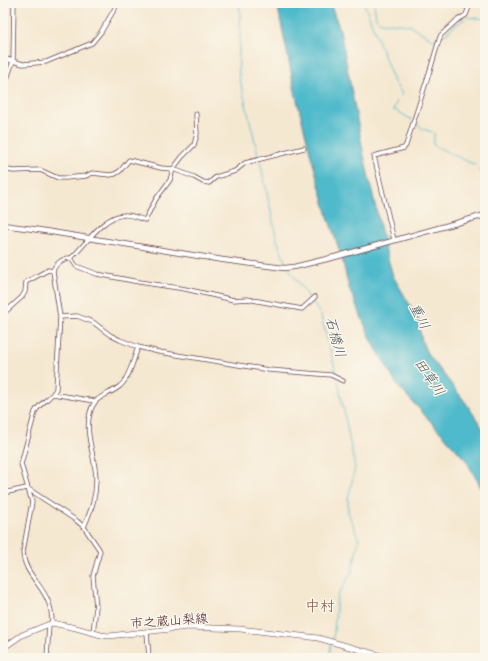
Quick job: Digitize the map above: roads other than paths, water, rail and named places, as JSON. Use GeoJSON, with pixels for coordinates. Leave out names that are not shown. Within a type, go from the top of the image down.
{"type":"FeatureCollection","features":[{"type":"Feature","properties":{"kind":"main road","name":"市之蔵山梨線"},"geometry":{"type":"LineString","coordinates":[[50,623],[109,636],[188,627],[293,635],[333,641],[386,658]]}},
{"type":"Feature","properties":{"kind":"main road"},"geometry":{"type":"LineString","coordinates":[[3,648],[22,635],[50,623]]}},
{"type":"Feature","properties":{"kind":"street"},"geometry":{"type":"LineString","coordinates":[[3,91],[13,61],[14,3]]}},
{"type":"Feature","properties":{"kind":"street"},"geometry":{"type":"LineString","coordinates":[[3,58],[23,64],[46,62],[92,42],[118,3]]}},
{"type":"Feature","properties":{"kind":"street"},"geometry":{"type":"LineString","coordinates":[[394,240],[374,156],[404,148],[406,145],[441,35],[456,21],[466,15],[470,4],[472,3]]}},
{"type":"Feature","properties":{"kind":"street"},"geometry":{"type":"LineString","coordinates":[[47,658],[51,613],[49,602],[42,589],[28,572],[24,560],[32,502],[21,464],[37,407],[53,394],[56,389],[60,317],[53,271],[63,259],[67,257],[71,258],[105,223],[116,216],[125,214],[145,220],[156,200],[170,180],[173,169],[194,145],[197,134],[196,114]]}},
{"type":"Feature","properties":{"kind":"street"},"geometry":{"type":"LineString","coordinates":[[3,169],[13,172],[40,170],[58,178],[86,176],[92,173],[110,175],[120,171],[129,160],[161,168],[173,169],[194,177],[202,182],[209,183],[216,177],[235,171],[245,163],[304,148]]}},
{"type":"Feature","properties":{"kind":"street"},"geometry":{"type":"LineString","coordinates":[[3,225],[223,260],[284,268],[335,257],[485,215]]}},
{"type":"Feature","properties":{"kind":"street"},"geometry":{"type":"LineString","coordinates":[[71,258],[76,266],[97,274],[185,289],[234,300],[247,299],[302,309],[306,307],[315,297]]}},
{"type":"Feature","properties":{"kind":"street"},"geometry":{"type":"LineString","coordinates":[[3,314],[26,292],[26,282],[48,270],[53,271]]}},
{"type":"Feature","properties":{"kind":"street"},"geometry":{"type":"LineString","coordinates":[[60,317],[71,315],[88,320],[110,335],[138,347],[269,370],[331,375],[343,381]]}},
{"type":"Feature","properties":{"kind":"street"},"geometry":{"type":"LineString","coordinates":[[53,394],[94,401],[120,386],[125,380],[138,347]]}},
{"type":"Feature","properties":{"kind":"street"},"geometry":{"type":"LineString","coordinates":[[84,527],[93,506],[96,480],[88,432],[88,420],[94,401]]}},
{"type":"Feature","properties":{"kind":"street"},"geometry":{"type":"LineString","coordinates":[[3,493],[27,488],[78,520],[100,551],[93,576],[96,607],[93,633]]}},
{"type":"Feature","properties":{"kind":"street"},"geometry":{"type":"LineString","coordinates":[[147,632],[149,658]]}},
{"type":"Feature","properties":{"kind":"water","name":"田草川"},"geometry":{"type":"Polygon","coordinates":[[[277,3],[330,3],[340,30],[364,156],[393,276],[418,319],[422,342],[427,353],[466,403],[485,432],[485,495],[466,460],[397,385],[371,339],[349,288],[342,258],[329,220],[311,156],[296,96],[277,3]]]}},
{"type":"Feature","properties":{"kind":"waterway","name":"石橋川"},"geometry":{"type":"LineString","coordinates":[[239,3],[239,76],[259,158]]}},
{"type":"Feature","properties":{"kind":"waterway"},"geometry":{"type":"LineString","coordinates":[[364,3],[394,82],[402,94],[401,96]]}},
{"type":"Feature","properties":{"kind":"waterway"},"geometry":{"type":"LineString","coordinates":[[374,3],[376,18],[380,22],[409,25],[434,40],[438,38]]}},
{"type":"Feature","properties":{"kind":"waterway"},"geometry":{"type":"LineString","coordinates":[[467,17],[485,19]]}},
{"type":"Feature","properties":{"kind":"waterway"},"geometry":{"type":"LineString","coordinates":[[442,37],[455,25],[465,19]]}},
{"type":"Feature","properties":{"kind":"waterway"},"geometry":{"type":"LineString","coordinates":[[397,101],[393,110],[412,120]]}},
{"type":"Feature","properties":{"kind":"waterway"},"geometry":{"type":"LineString","coordinates":[[416,123],[423,129],[432,132]]}},
{"type":"Feature","properties":{"kind":"waterway"},"geometry":{"type":"LineString","coordinates":[[434,133],[433,145],[475,165]]}},
{"type":"Feature","properties":{"kind":"waterway","name":"石橋川"},"geometry":{"type":"LineString","coordinates":[[260,161],[277,240],[287,266]]}},
{"type":"Feature","properties":{"kind":"waterway"},"geometry":{"type":"LineString","coordinates":[[478,168],[485,178]]}},
{"type":"Feature","properties":{"kind":"waterway"},"geometry":{"type":"LineString","coordinates":[[485,251],[483,253],[485,257]]}},
{"type":"Feature","properties":{"kind":"waterway","name":"石橋川"},"geometry":{"type":"LineString","coordinates":[[289,269],[310,299]]}},
{"type":"Feature","properties":{"kind":"waterway","name":"石橋川"},"geometry":{"type":"LineString","coordinates":[[312,301],[321,316],[337,376]]}},
{"type":"Feature","properties":{"kind":"waterway","name":"石橋川"},"geometry":{"type":"LineString","coordinates":[[333,640],[337,597],[352,571],[359,540],[348,512],[348,499],[355,468],[338,381]]}},
{"type":"Feature","properties":{"kind":"waterway","name":"石橋川"},"geometry":{"type":"LineString","coordinates":[[329,658],[331,645]]}},
{"type":"Feature","properties":{"kind":"district","name":"中村"},"geometry":{"type":"Point","coordinates":[320,606]}},
{"type":"Feature","properties":{"kind":"water label","name":"重川"},"geometry":{"type":"Point","coordinates":[420,316]}}]}
